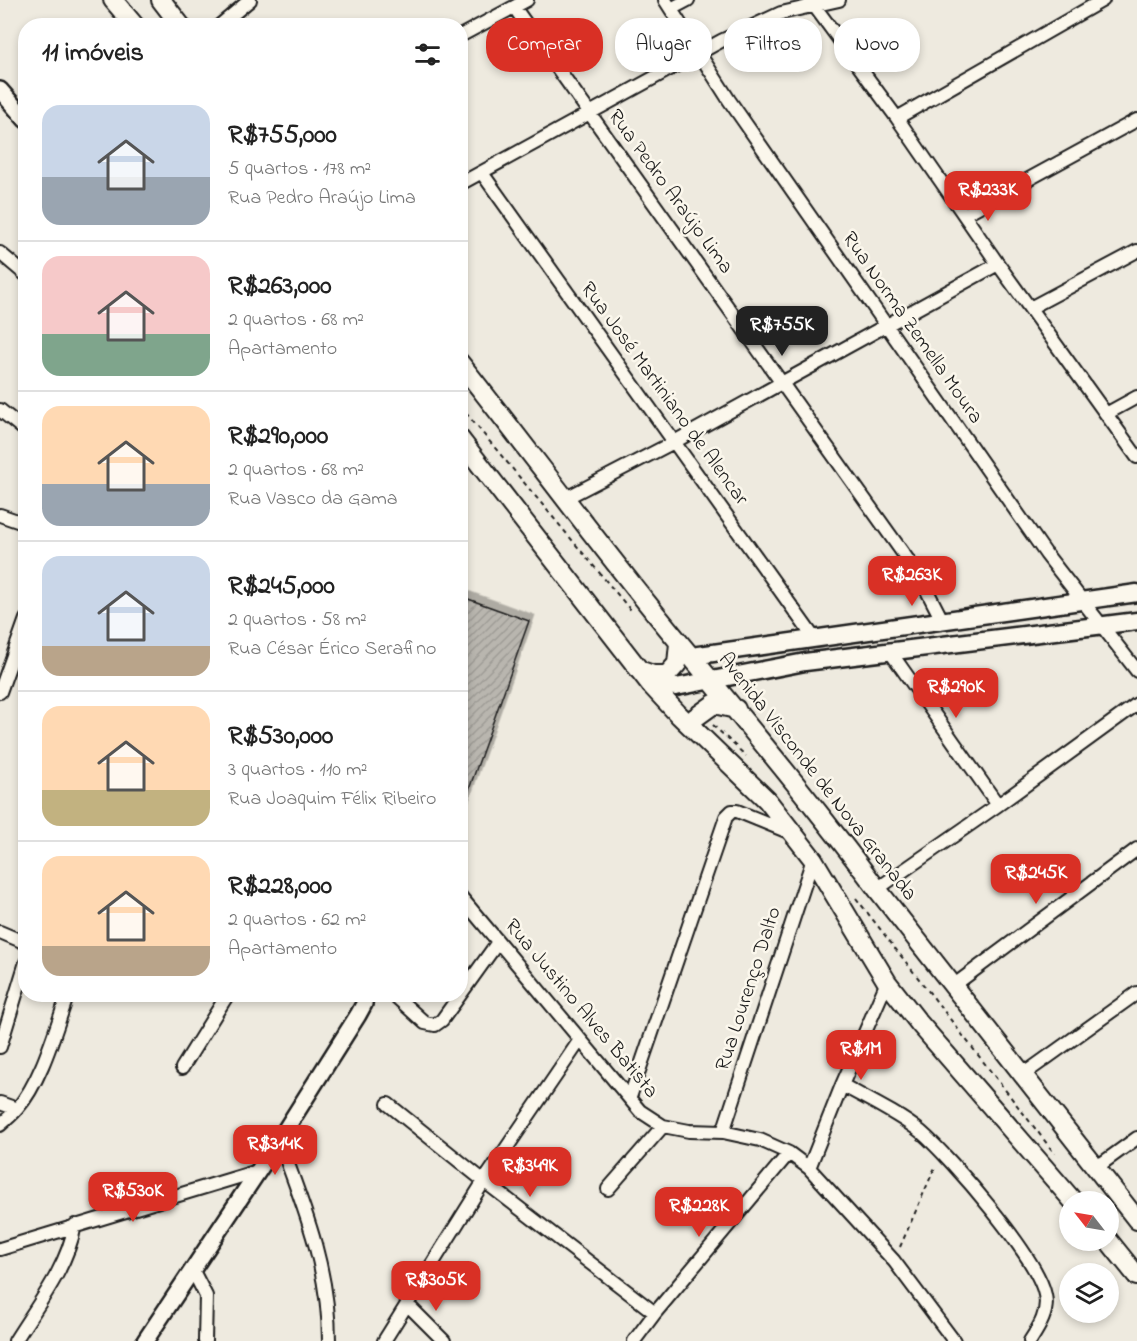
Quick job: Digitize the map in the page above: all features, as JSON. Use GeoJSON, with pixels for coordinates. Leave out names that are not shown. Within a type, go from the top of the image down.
{"type":"FeatureCollection","features":[{"type":"Feature","properties":{"kind":"main road"},"geometry":{"type":"LineString","coordinates":[[113,0],[128,18]]}},
{"type":"Feature","properties":{"kind":"main road"},"geometry":{"type":"LineString","coordinates":[[160,0],[175,18]]}},
{"type":"Feature","properties":{"kind":"main road","name":"Avenida Visconde de Nova Granada"},"geometry":{"type":"LineString","coordinates":[[468,373],[839,838],[1137,1220]]}},
{"type":"Feature","properties":{"kind":"main road"},"geometry":{"type":"LineString","coordinates":[[468,449],[651,685],[767,800],[813,859],[887,982],[919,1023],[1064,1191]]}},
{"type":"Feature","properties":{"kind":"main road"},"geometry":{"type":"LineString","coordinates":[[639,670],[653,675],[668,675],[686,649],[814,638],[1137,593]]}},
{"type":"Feature","properties":{"kind":"main road"},"geometry":{"type":"LineString","coordinates":[[651,685],[671,688],[805,662],[890,650],[1104,627],[1137,621]]}},
{"type":"Feature","properties":{"kind":"main road"},"geometry":{"type":"LineString","coordinates":[[690,725],[711,705],[736,709]]}},
{"type":"Feature","properties":{"kind":"main road"},"geometry":{"type":"LineString","coordinates":[[1117,1251],[1137,1276]]}},
{"type":"Feature","properties":{"kind":"street"},"geometry":{"type":"LineString","coordinates":[[229,18],[250,0]]}},
{"type":"Feature","properties":{"kind":"street"},"geometry":{"type":"LineString","coordinates":[[468,32],[527,0]]}},
{"type":"Feature","properties":{"kind":"street"},"geometry":{"type":"LineString","coordinates":[[668,5],[688,0]]}},
{"type":"Feature","properties":{"kind":"street"},"geometry":{"type":"LineString","coordinates":[[712,46],[781,14],[812,3],[838,0]]}},
{"type":"Feature","properties":{"kind":"street"},"geometry":{"type":"LineString","coordinates":[[897,118],[1103,0]]}},
{"type":"Feature","properties":{"kind":"street"},"geometry":{"type":"LineString","coordinates":[[812,3],[897,118],[998,264],[1137,457]]}},
{"type":"Feature","properties":{"kind":"street","name":"Rua Norma Zemella Moura"},"geometry":{"type":"LineString","coordinates":[[668,5],[676,18]]}},
{"type":"Feature","properties":{"kind":"street","name":"Rua Pedro Araújo Lima"},"geometry":{"type":"LineString","coordinates":[[514,7],[920,577],[942,620]]}},
{"type":"Feature","properties":{"kind":"street"},"geometry":{"type":"LineString","coordinates":[[468,180],[666,72]]}},
{"type":"Feature","properties":{"kind":"street","name":"Rua Norma Zemella Moura"},"geometry":{"type":"LineString","coordinates":[[711,72],[1046,554],[1137,671]]}},
{"type":"Feature","properties":{"kind":"street"},"geometry":{"type":"LineString","coordinates":[[0,90],[18,111]]}},
{"type":"Feature","properties":{"kind":"street"},"geometry":{"type":"LineString","coordinates":[[965,214],[1137,120]]}},
{"type":"Feature","properties":{"kind":"street","name":"Rua José Martiniano de Alencar"},"geometry":{"type":"LineString","coordinates":[[482,173],[814,638]]}},
{"type":"Feature","properties":{"kind":"street"},"geometry":{"type":"LineString","coordinates":[[1030,308],[1137,251]]}},
{"type":"Feature","properties":{"kind":"street"},"geometry":{"type":"LineString","coordinates":[[0,253],[18,268]]}},
{"type":"Feature","properties":{"kind":"street"},"geometry":{"type":"LineString","coordinates":[[566,498],[674,442],[998,264]]}},
{"type":"Feature","properties":{"kind":"street"},"geometry":{"type":"LineString","coordinates":[[1106,414],[1137,397]]}},
{"type":"Feature","properties":{"kind":"street"},"geometry":{"type":"LineString","coordinates":[[0,410],[18,425]]}},
{"type":"Feature","properties":{"kind":"street"},"geometry":{"type":"LineString","coordinates":[[0,515],[18,521]]}},
{"type":"Feature","properties":{"kind":"street"},"geometry":{"type":"LineString","coordinates":[[0,693],[18,642]]}},
{"type":"Feature","properties":{"kind":"street"},"geometry":{"type":"LineString","coordinates":[[890,650],[998,805]]}},
{"type":"Feature","properties":{"kind":"street"},"geometry":{"type":"LineString","coordinates":[[877,889],[1137,704]]}},
{"type":"Feature","properties":{"kind":"street"},"geometry":{"type":"LineString","coordinates":[[630,1096],[726,817],[732,811],[737,811],[794,834]]}},
{"type":"Feature","properties":{"kind":"street"},"geometry":{"type":"LineString","coordinates":[[953,986],[1137,849]]}},
{"type":"Feature","properties":{"kind":"street","name":"Rua Lourenço Dalto"},"geometry":{"type":"LineString","coordinates":[[723,1132],[813,859]]}},
{"type":"Feature","properties":{"kind":"street","name":"Rua Justino Alves Batista"},"geometry":{"type":"LineString","coordinates":[[468,906],[630,1096],[640,1111],[663,1126],[689,1131],[723,1132],[760,1140],[789,1153],[809,1168],[894,1261],[954,1341]]}},
{"type":"Feature","properties":{"kind":"street"},"geometry":{"type":"LineString","coordinates":[[0,932],[18,940]]}},
{"type":"Feature","properties":{"kind":"street"},"geometry":{"type":"LineString","coordinates":[[468,984],[498,942]]}},
{"type":"Feature","properties":{"kind":"street"},"geometry":{"type":"LineString","coordinates":[[809,1168],[887,982]]}},
{"type":"Feature","properties":{"kind":"street"},"geometry":{"type":"LineString","coordinates":[[0,1047],[18,988]]}},
{"type":"Feature","properties":{"kind":"street"},"geometry":{"type":"LineString","coordinates":[[1024,1074],[1137,993]]}},
{"type":"Feature","properties":{"kind":"street"},"geometry":{"type":"LineString","coordinates":[[0,1125],[17,1109],[39,1070],[65,1002]]}},
{"type":"Feature","properties":{"kind":"street"},"geometry":{"type":"LineString","coordinates":[[182,1068],[223,1002]]}},
{"type":"Feature","properties":{"kind":"street"},"geometry":{"type":"LineString","coordinates":[[145,1341],[279,1140],[364,1002]]}},
{"type":"Feature","properties":{"kind":"street"},"geometry":{"type":"LineString","coordinates":[[402,1002],[425,1023],[435,1025],[442,1020],[455,1002]]}},
{"type":"Feature","properties":{"kind":"street"},"geometry":{"type":"LineString","coordinates":[[384,1341],[483,1181],[580,1040]]}},
{"type":"Feature","properties":{"kind":"street"},"geometry":{"type":"LineString","coordinates":[[842,1085],[906,1121],[941,1151],[1014,1240],[1041,1282],[1046,1295],[1043,1319],[1030,1341]]}},
{"type":"Feature","properties":{"kind":"street"},"geometry":{"type":"LineString","coordinates":[[0,1103],[17,1109]]}},
{"type":"Feature","properties":{"kind":"street"},"geometry":{"type":"LineString","coordinates":[[388,1104],[483,1181],[655,1313]]}},
{"type":"Feature","properties":{"kind":"street"},"geometry":{"type":"LineString","coordinates":[[608,1189],[663,1126]]}},
{"type":"Feature","properties":{"kind":"street"},"geometry":{"type":"LineString","coordinates":[[1097,1167],[1137,1137]]}},
{"type":"Feature","properties":{"kind":"street"},"geometry":{"type":"LineString","coordinates":[[279,1140],[318,1250],[328,1301],[329,1341]]}},
{"type":"Feature","properties":{"kind":"street"},"geometry":{"type":"LineString","coordinates":[[634,1341],[789,1153]]}},
{"type":"Feature","properties":{"kind":"street"},"geometry":{"type":"LineString","coordinates":[[0,1249],[258,1171]]}},
{"type":"Feature","properties":{"kind":"street"},"geometry":{"type":"LineString","coordinates":[[15,1341],[63,1262],[75,1225]]}},
{"type":"Feature","properties":{"kind":"street"},"geometry":{"type":"LineString","coordinates":[[192,1269],[206,1296],[205,1341]]}},
{"type":"Feature","properties":{"kind":"street"},"geometry":{"type":"LineString","coordinates":[[407,1304],[444,1341]]}},
{"type":"Feature","properties":{"kind":"path"},"geometry":{"type":"LineString","coordinates":[[894,1261],[941,1151]]}},
{"type":"Feature","properties":{"kind":"building"},"geometry":{"type":"Polygon","coordinates":[[[468,599],[529,621],[468,792],[468,599]]]}}]}
